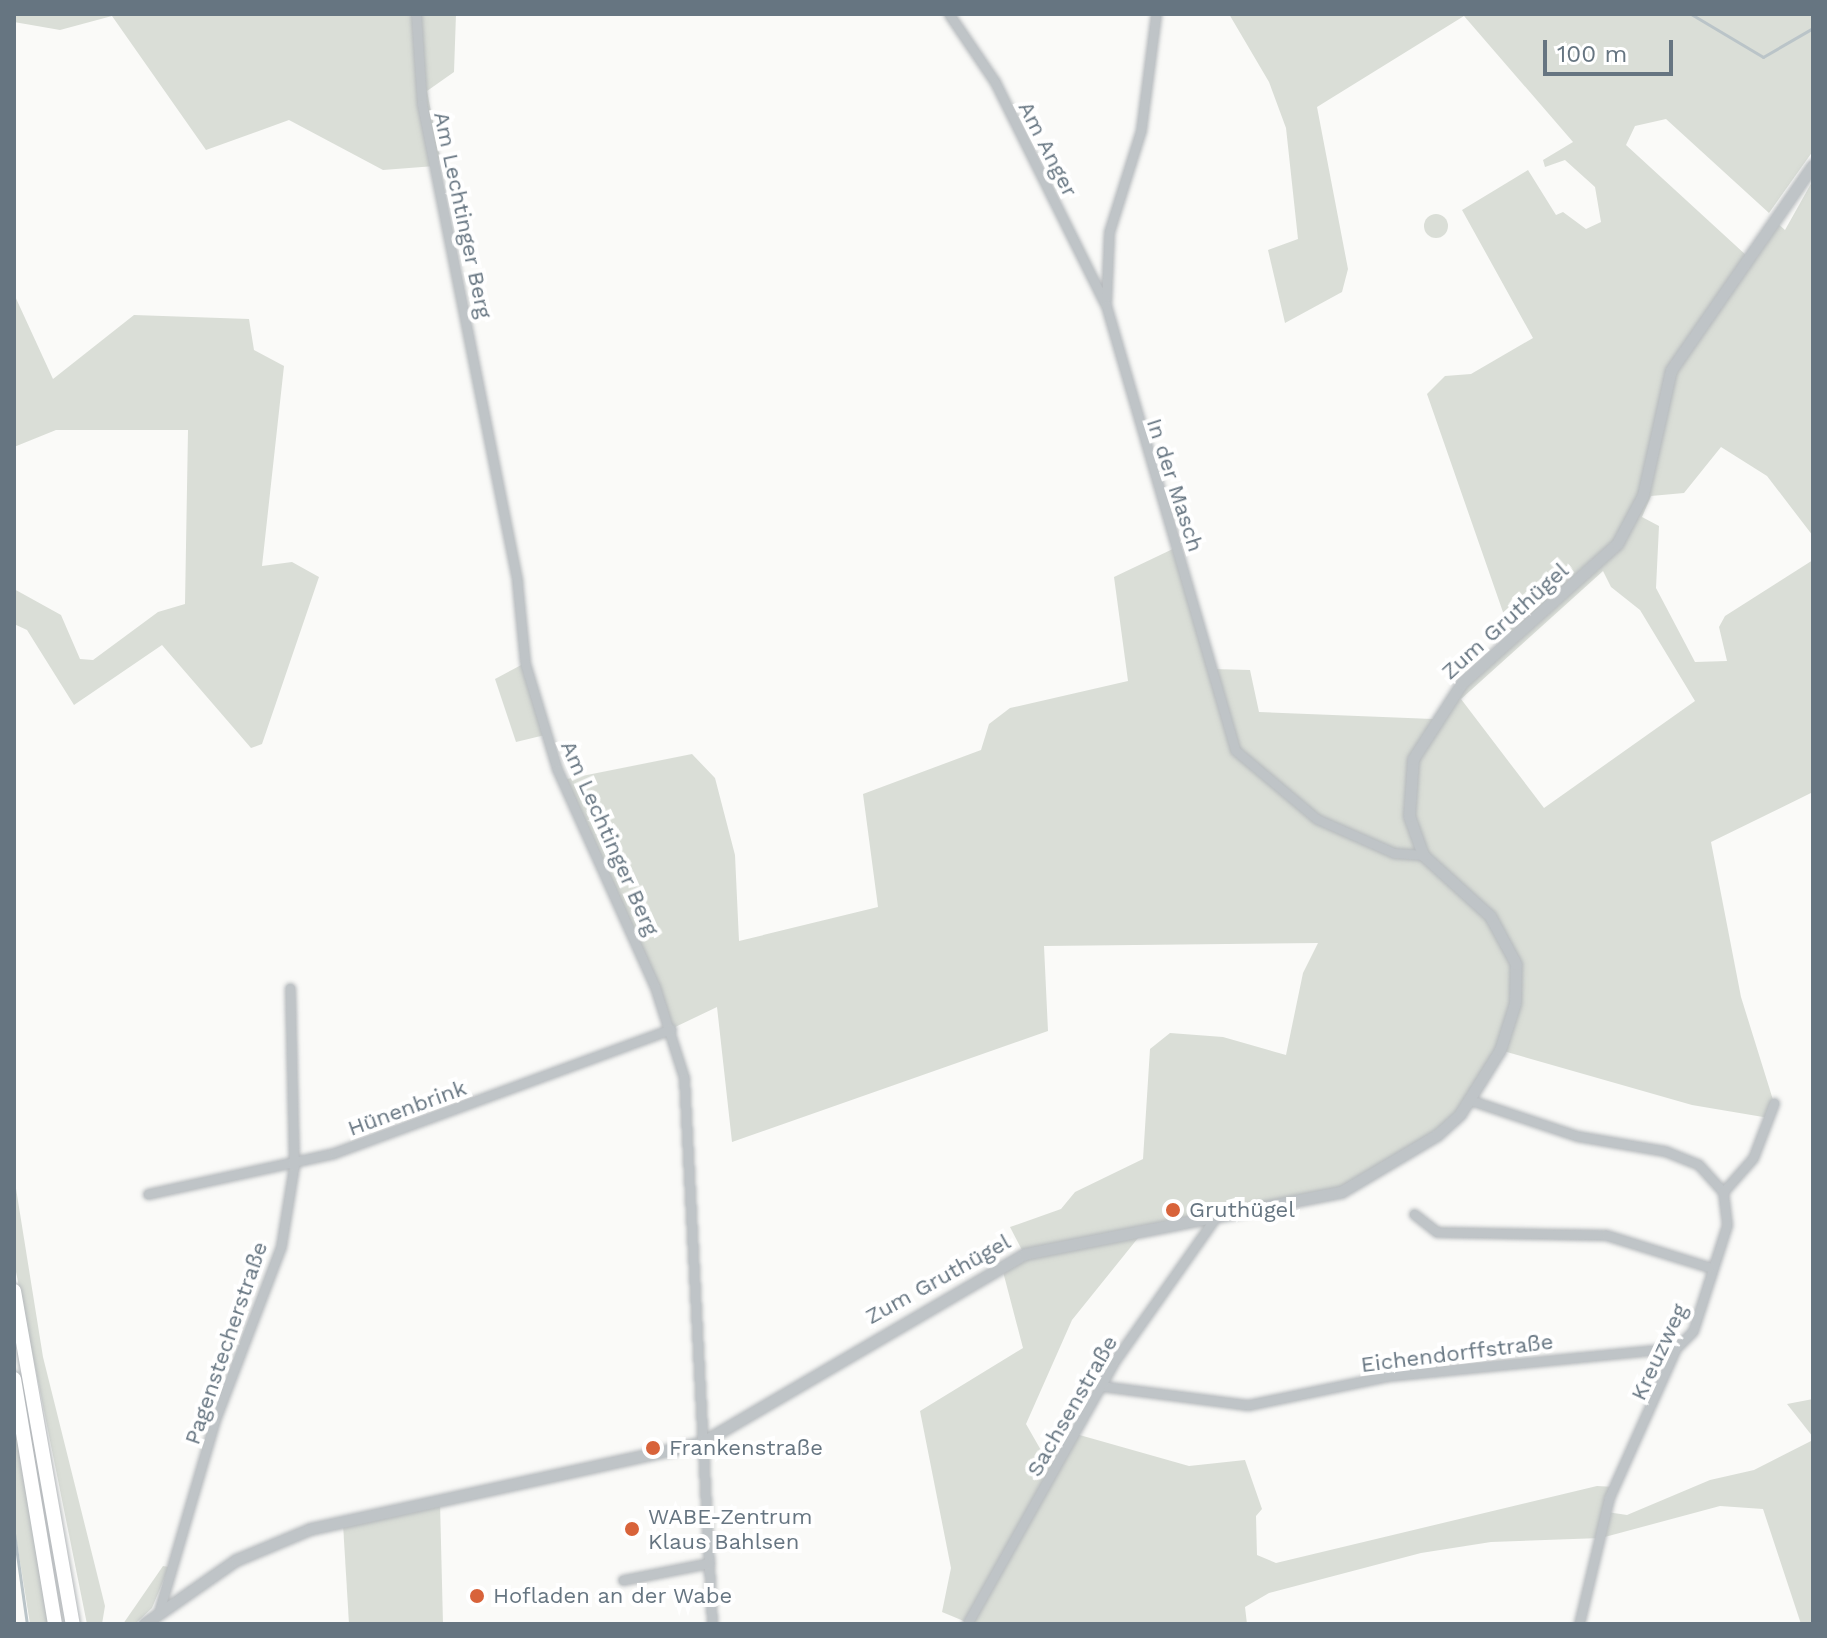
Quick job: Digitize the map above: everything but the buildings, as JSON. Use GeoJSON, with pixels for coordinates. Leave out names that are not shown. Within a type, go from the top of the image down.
{"type":"FeatureCollection","features":[{"type":"Feature","properties":{"kind":"highway"},"geometry":{"type":"LineString","coordinates":[[14,1291],[73,1624]]}},
{"type":"Feature","properties":{"kind":"highway"},"geometry":{"type":"LineString","coordinates":[[14,1379],[55,1624]]}},
{"type":"Feature","properties":{"kind":"street","name":"Am Lechtinger Berg"},"geometry":{"type":"LineString","coordinates":[[416,14],[422,104],[517,581],[525,663],[557,769],[671,1029],[686,1103],[701,1443]]}},
{"type":"Feature","properties":{"kind":"street","name":"Am Anger"},"geometry":{"type":"LineString","coordinates":[[949,14],[995,82],[1106,305]]}},
{"type":"Feature","properties":{"kind":"street","name":"In der Masch"},"geometry":{"type":"LineString","coordinates":[[1156,14],[1141,130],[1109,232],[1106,305],[1235,750],[1317,819],[1394,853],[1423,855]]}},
{"type":"Feature","properties":{"kind":"street","name":"Zum Gruthügel"},"geometry":{"type":"LineString","coordinates":[[144,1624],[160,1608],[236,1560],[310,1529],[701,1443],[1024,1254],[1341,1192],[1412,1153],[1470,1100],[1509,1029],[1516,964],[1490,916],[1423,855],[1408,786],[1432,720],[1462,683],[1617,544],[1643,495],[1671,370],[1813,165]]}},
{"type":"Feature","properties":{"kind":"street","name":"Pagenstecherstraße"},"geometry":{"type":"LineString","coordinates":[[160,1608],[215,1420],[275,1272],[294,1166],[290,988]]}},
{"type":"Feature","properties":{"kind":"street","name":"Hünenbrink"},"geometry":{"type":"LineString","coordinates":[[148,1194],[294,1166],[671,1029]]}},
{"type":"Feature","properties":{"kind":"street"},"geometry":{"type":"LineString","coordinates":[[1470,1100],[1577,1136],[1665,1151],[1698,1164],[1723,1192],[1753,1158],[1774,1103]]}},
{"type":"Feature","properties":{"kind":"street","name":"Kreuzweg"},"geometry":{"type":"LineString","coordinates":[[1579,1624],[1609,1498],[1676,1348],[1693,1331],[1709,1267],[1727,1225],[1723,1192]]}},
{"type":"Feature","properties":{"kind":"street","name":"Sachsenstraße"},"geometry":{"type":"LineString","coordinates":[[967,1624],[1101,1386],[1218,1214]]}},
{"type":"Feature","properties":{"kind":"street"},"geometry":{"type":"LineString","coordinates":[[1414,1214],[1437,1232],[1606,1235],[1709,1267]]}},
{"type":"Feature","properties":{"kind":"street","name":"Eichendorffstraße"},"geometry":{"type":"LineString","coordinates":[[1101,1386],[1248,1405],[1388,1376],[1676,1348]]}},
{"type":"Feature","properties":{"kind":"street"},"geometry":{"type":"LineString","coordinates":[[701,1443],[712,1624]]}},
{"type":"Feature","properties":{"kind":"street"},"geometry":{"type":"LineString","coordinates":[[623,1580],[709,1563]]}},
{"type":"Feature","properties":{"kind":"shaded area"},"geometry":{"type":"Polygon","coordinates":[[[14,14],[456,14],[454,72],[427,91],[440,157],[435,166],[383,170],[289,120],[206,150],[112,16],[60,30],[14,22],[14,14]]]}},
{"type":"Feature","properties":{"kind":"shaded area"},"geometry":{"type":"Polygon","coordinates":[[[1229,14],[1813,14],[1813,151],[1769,213],[1666,119],[1635,126],[1626,145],[1747,256],[1774,220],[1785,230],[1813,180],[1813,536],[1767,476],[1721,447],[1684,493],[1651,496],[1642,517],[1659,526],[1656,588],[1695,662],[1727,661],[1719,627],[1725,616],[1813,560],[1813,792],[1711,842],[1741,997],[1774,1103],[1769,1118],[1692,1105],[1500,1050],[1460,1114],[1341,1192],[1136,1227],[1138,1238],[1072,1320],[1026,1424],[1042,1452],[1063,1457],[1076,1434],[1189,1466],[1245,1460],[1262,1509],[1256,1516],[1257,1555],[1276,1563],[1597,1486],[1615,1487],[1607,1512],[1627,1515],[1710,1480],[1754,1470],[1813,1440],[1813,1624],[1801,1624],[1763,1509],[1720,1506],[1601,1538],[1491,1542],[1421,1553],[1269,1593],[1245,1607],[1247,1624],[971,1624],[942,1612],[951,1568],[920,1411],[1023,1348],[1001,1264],[1024,1254],[1010,1227],[1061,1209],[1075,1192],[1143,1159],[1150,1049],[1170,1033],[1223,1037],[1286,1055],[1303,973],[1318,943],[1044,946],[1048,1031],[732,1142],[717,1007],[671,1029],[562,780],[692,754],[715,778],[735,855],[739,941],[878,907],[863,794],[981,750],[989,724],[1010,708],[1128,681],[1114,577],[1177,547],[1212,669],[1250,670],[1259,712],[1433,719],[1512,638],[1427,394],[1445,376],[1471,374],[1533,338],[1462,210],[1528,170],[1556,215],[1563,212],[1586,229],[1601,222],[1595,187],[1565,160],[1545,167],[1543,160],[1573,142],[1464,16],[1317,107],[1348,269],[1342,292],[1285,323],[1268,250],[1298,239],[1286,128],[1269,82],[1229,14]],[[1603,571],[1461,699],[1544,808],[1695,701],[1640,610],[1611,587],[1603,571]]]}},
{"type":"Feature","properties":{"kind":"shaded area"},"geometry":{"type":"Polygon","coordinates":[[[1436,214],[1445,217],[1448,226],[1445,235],[1436,238],[1427,235],[1424,226],[1427,217],[1436,214]]]}},
{"type":"Feature","properties":{"kind":"shaded area"},"geometry":{"type":"Polygon","coordinates":[[[14,294],[53,379],[134,315],[249,319],[254,350],[284,366],[262,566],[292,562],[319,577],[262,744],[251,748],[162,645],[74,705],[27,630],[14,624],[14,589],[61,615],[80,659],[93,660],[158,612],[185,604],[188,430],[56,430],[14,447],[14,294]]]}},
{"type":"Feature","properties":{"kind":"shaded area"},"geometry":{"type":"Polygon","coordinates":[[[525,663],[545,735],[516,742],[495,679],[525,663]]]}},
{"type":"Feature","properties":{"kind":"shaded area"},"geometry":{"type":"Polygon","coordinates":[[[14,1176],[43,1357],[105,1606],[102,1624],[87,1624],[14,1262],[14,1176]]]}},
{"type":"Feature","properties":{"kind":"shaded area"},"geometry":{"type":"Polygon","coordinates":[[[1813,1399],[1813,1437],[1787,1404],[1813,1399]]]}},
{"type":"Feature","properties":{"kind":"shaded area"},"geometry":{"type":"Polygon","coordinates":[[[14,1418],[50,1624],[30,1624],[14,1524],[14,1418]]]}},
{"type":"Feature","properties":{"kind":"shaded area"},"geometry":{"type":"Polygon","coordinates":[[[440,1502],[443,1624],[349,1624],[343,1524],[440,1502]]]}},
{"type":"Feature","properties":{"kind":"shaded area"},"geometry":{"type":"Polygon","coordinates":[[[163,1566],[169,1567],[152,1608],[135,1624],[123,1624],[163,1566]]]}},
{"type":"Feature","properties":{"kind":"waterway"},"geometry":{"type":"LineString","coordinates":[[1691,14],[1763,57],[1813,28]]}},
{"type":"Feature","properties":{"kind":"waterway"},"geometry":{"type":"LineString","coordinates":[[14,1533],[27,1624]]}},
{"type":"Feature","properties":{"kind":"place","name":"Gruthügel"},"geometry":{"type":"Point","coordinates":[1173,1210]}},
{"type":"Feature","properties":{"kind":"place","name":"Frankenstraße"},"geometry":{"type":"Point","coordinates":[653,1448]}},
{"type":"Feature","properties":{"kind":"place","name":"WABE-Zentrum Klaus Bahlsen"},"geometry":{"type":"Point","coordinates":[632,1529]}},
{"type":"Feature","properties":{"kind":"place","name":"Hofladen an der Wabe"},"geometry":{"type":"Point","coordinates":[477,1596]}}]}
